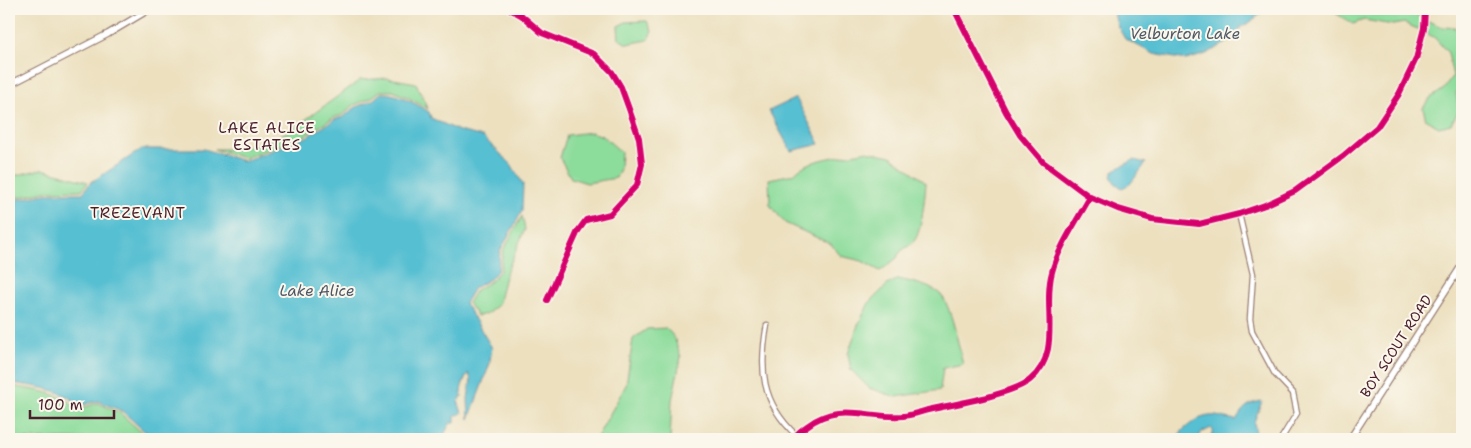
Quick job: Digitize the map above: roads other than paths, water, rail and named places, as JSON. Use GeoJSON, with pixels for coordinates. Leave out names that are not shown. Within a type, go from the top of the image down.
{"type":"FeatureCollection","features":[{"type":"Feature","properties":{"kind":"street"},"geometry":{"type":"LineString","coordinates":[[9,85],[108,34],[150,9]]}},
{"type":"Feature","properties":{"kind":"street"},"geometry":{"type":"LineString","coordinates":[[510,9],[542,33],[594,54],[601,60],[612,72],[621,87],[639,138],[642,164],[637,185],[610,214],[586,220],[578,231],[547,300]]}},
{"type":"Feature","properties":{"kind":"street"},"geometry":{"type":"LineString","coordinates":[[954,9],[1006,112],[1020,135],[1043,162],[1090,197],[1118,209],[1152,219],[1199,224],[1265,206],[1295,191],[1377,127],[1399,94],[1416,59],[1424,28],[1426,9]]}},
{"type":"Feature","properties":{"kind":"street"},"geometry":{"type":"LineString","coordinates":[[767,325],[762,351],[765,385],[771,401],[784,424],[795,437],[813,421],[850,411],[902,416],[1011,390],[1029,381],[1041,370],[1048,353],[1050,338],[1049,288],[1052,271],[1090,197]]}},
{"type":"Feature","properties":{"kind":"street"},"geometry":{"type":"LineString","coordinates":[[1239,214],[1252,267],[1253,286],[1250,319],[1252,332],[1275,374],[1292,393],[1297,413],[1281,439]]}},
{"type":"Feature","properties":{"kind":"street","name":"BOY SCOUT ROAD"},"geometry":{"type":"LineString","coordinates":[[1350,439],[1462,266]]}},
{"type":"Feature","properties":{"kind":"water","name":"Velburton Lake"},"geometry":{"type":"Polygon","coordinates":[[[1113,9],[1267,9],[1242,26],[1228,42],[1206,54],[1186,60],[1154,54],[1125,39],[1117,25],[1113,9]]]}},
{"type":"Feature","properties":{"kind":"water","name":"Lake Alice"},"geometry":{"type":"Polygon","coordinates":[[[381,93],[388,93],[406,99],[429,112],[431,118],[459,131],[483,137],[511,164],[523,184],[522,211],[500,251],[498,270],[490,279],[474,288],[465,303],[492,348],[489,366],[469,419],[468,399],[471,379],[468,373],[462,388],[462,397],[458,401],[462,413],[455,416],[455,423],[450,423],[442,439],[153,439],[122,411],[98,401],[79,406],[66,396],[48,389],[29,385],[9,384],[9,201],[52,193],[83,193],[90,183],[142,149],[204,149],[244,161],[305,138],[336,119],[343,117],[356,107],[373,100],[381,93]]]}},
{"type":"Feature","properties":{"kind":"water"},"geometry":{"type":"Polygon","coordinates":[[[796,98],[820,144],[791,151],[769,111],[796,98]]]}},
{"type":"Feature","properties":{"kind":"water"},"geometry":{"type":"Polygon","coordinates":[[[1134,160],[1146,163],[1130,184],[1122,188],[1115,183],[1111,176],[1114,170],[1134,160]]]}},
{"type":"Feature","properties":{"kind":"water"},"geometry":{"type":"Polygon","coordinates":[[[1262,401],[1254,422],[1257,439],[1210,439],[1213,430],[1211,428],[1201,433],[1198,439],[1175,439],[1183,430],[1198,419],[1216,416],[1236,420],[1246,407],[1262,401]]]}},
{"type":"Feature","properties":{"kind":"district","name":"LAKE ALICE ESTATES"},"geometry":{"type":"Point","coordinates":[267,136]}},
{"type":"Feature","properties":{"kind":"district","name":"TREZEVANT"},"geometry":{"type":"Point","coordinates":[138,213]}}]}
